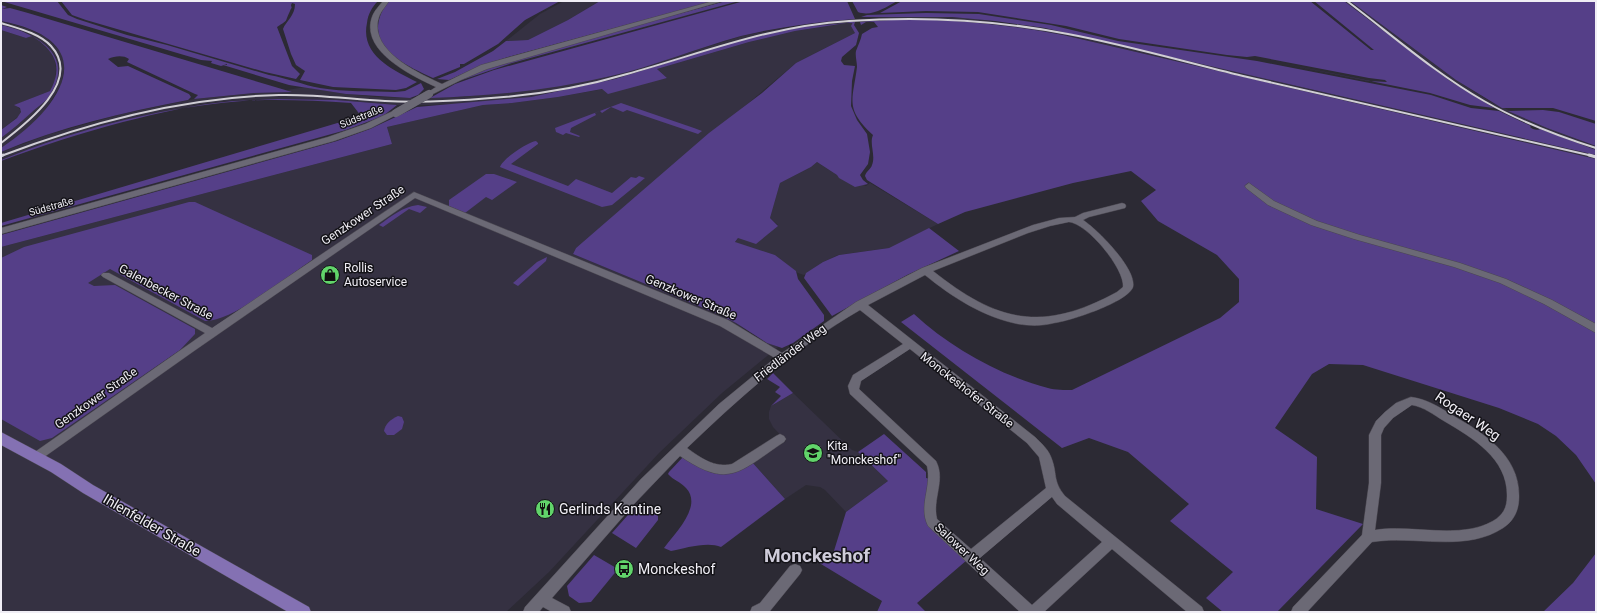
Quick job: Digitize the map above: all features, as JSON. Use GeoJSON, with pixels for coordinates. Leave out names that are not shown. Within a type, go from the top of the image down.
{"type":"FeatureCollection","features":[{"type":"Feature","properties":{"kind":"main road","name":"Ihlenfelder Straße"},"geometry":{"type":"LineString","coordinates":[[1,438],[303,612]]}},
{"type":"Feature","properties":{"kind":"street"},"geometry":{"type":"LineString","coordinates":[[386,1],[378,11],[374,22],[374,31],[378,44],[383,51],[400,64],[442,87]]}},
{"type":"Feature","properties":{"kind":"street","name":"Südstraße"},"geometry":{"type":"LineString","coordinates":[[1,231],[331,139],[368,126],[396,113],[468,73],[508,59],[720,1]]}},
{"type":"Feature","properties":{"kind":"street"},"geometry":{"type":"LineString","coordinates":[[1249,186],[1271,203],[1314,223],[1357,238],[1457,265],[1503,281],[1548,302],[1596,329]]}},
{"type":"Feature","properties":{"kind":"street","name":"Genzkower Straße"},"geometry":{"type":"LineString","coordinates":[[36,457],[414,195],[724,324],[781,357]]}},
{"type":"Feature","properties":{"kind":"street","name":"Friedländer Weg"},"geometry":{"type":"LineString","coordinates":[[530,612],[645,484],[679,449],[736,395],[781,357],[860,304],[925,270],[972,249],[1067,219],[1077,220],[1086,215],[1122,206]]}},
{"type":"Feature","properties":{"kind":"street"},"geometry":{"type":"LineString","coordinates":[[925,270],[969,301],[1006,317],[1032,322],[1059,319],[1074,315],[1092,309],[1118,295],[1128,286],[1129,280],[1116,258],[1086,226],[1077,220]]}},
{"type":"Feature","properties":{"kind":"street","name":"Galenbecker Straße"},"geometry":{"type":"LineString","coordinates":[[106,275],[213,333]]}},
{"type":"Feature","properties":{"kind":"street","name":"Monckeshofer Straße"},"geometry":{"type":"LineString","coordinates":[[860,304],[909,345],[1031,440],[1040,449],[1045,457],[1049,483],[1052,490]]}},
{"type":"Feature","properties":{"kind":"street","name":"Salower Weg"},"geometry":{"type":"LineString","coordinates":[[909,345],[857,378],[853,388],[856,394],[932,464],[935,474],[930,519],[1030,612]]}},
{"type":"Feature","properties":{"kind":"street","name":"Rogaer Weg"},"geometry":{"type":"LineString","coordinates":[[1411,401],[1419,402],[1428,406],[1490,447],[1504,460],[1513,482],[1514,498],[1512,508],[1507,516],[1495,526],[1473,534],[1433,535],[1383,533],[1368,537],[1375,483],[1375,435],[1381,423],[1404,404],[1411,401]]}},
{"type":"Feature","properties":{"kind":"street"},"geometry":{"type":"LineString","coordinates":[[679,449],[711,468],[727,471],[735,468],[780,439]]}},
{"type":"Feature","properties":{"kind":"street"},"geometry":{"type":"LineString","coordinates":[[971,557],[1052,490],[1061,500],[1112,541],[1192,610]]}},
{"type":"Feature","properties":{"kind":"street"},"geometry":{"type":"LineString","coordinates":[[1298,612],[1368,537]]}},
{"type":"Feature","properties":{"kind":"street"},"geometry":{"type":"LineString","coordinates":[[1034,612],[1112,541]]}},
{"type":"Feature","properties":{"kind":"street"},"geometry":{"type":"LineString","coordinates":[[757,612],[765,607],[795,570]]}},
{"type":"Feature","properties":{"kind":"street"},"geometry":{"type":"LineString","coordinates":[[542,599],[564,612]]}},
{"type":"Feature","properties":{"kind":"shaded area"},"geometry":{"type":"Polygon","coordinates":[[[1,1],[57,1],[68,15],[77,19],[127,35],[314,87],[339,90],[395,92],[405,91],[421,83],[424,89],[418,95],[410,98],[346,94],[289,85],[224,65],[221,66],[211,63],[212,61],[201,60],[1,1]]]}},
{"type":"Feature","properties":{"kind":"shaded area"},"geometry":{"type":"Polygon","coordinates":[[[61,1],[378,1],[371,11],[368,20],[366,34],[368,44],[373,53],[380,60],[417,82],[406,88],[396,90],[333,87],[300,80],[305,71],[296,65],[283,29],[294,12],[295,4],[292,3],[292,8],[286,21],[277,27],[292,66],[300,74],[296,79],[265,72],[86,20],[72,15],[61,1]]]}},
{"type":"Feature","properties":{"kind":"shaded area"},"geometry":{"type":"Polygon","coordinates":[[[388,1],[560,1],[525,20],[498,44],[464,64],[460,64],[460,67],[433,78],[396,58],[387,50],[381,40],[378,29],[380,16],[388,1]]]}},
{"type":"Feature","properties":{"kind":"shaded area"},"geometry":{"type":"Polygon","coordinates":[[[564,1],[600,1],[568,20],[528,40],[506,41],[540,14],[564,1]]]}},
{"type":"Feature","properties":{"kind":"shaded area"},"geometry":{"type":"Polygon","coordinates":[[[600,1],[714,1],[508,57],[483,65],[449,80],[437,79],[455,72],[493,51],[506,41],[528,40],[568,20],[600,1]]]}},
{"type":"Feature","properties":{"kind":"shaded area"},"geometry":{"type":"Polygon","coordinates":[[[726,1],[739,1],[512,63],[456,82],[471,74],[509,60],[726,1]]]}},
{"type":"Feature","properties":{"kind":"shaded area"},"geometry":{"type":"Polygon","coordinates":[[[744,1],[847,1],[855,19],[798,25],[741,36],[627,72],[588,81],[521,92],[430,98],[455,84],[494,70],[744,1]]]}},
{"type":"Feature","properties":{"kind":"shaded area"},"geometry":{"type":"Polygon","coordinates":[[[852,1],[897,1],[873,13],[863,13],[858,12],[852,1]]]}},
{"type":"Feature","properties":{"kind":"shaded area"},"geometry":{"type":"Polygon","coordinates":[[[902,1],[1310,1],[1371,50],[1374,50],[1314,1],[1344,1],[1450,81],[1494,108],[1470,105],[1430,93],[1370,81],[1387,82],[1385,80],[1255,56],[1247,57],[1227,55],[1119,39],[1066,26],[978,12],[926,11],[880,13],[902,1]]]}},
{"type":"Feature","properties":{"kind":"shaded area"},"geometry":{"type":"Polygon","coordinates":[[[1344,1],[1350,1],[1456,80],[1489,101],[1547,128],[1596,146],[1596,150],[1543,131],[1483,103],[1450,81],[1344,1]]]}},
{"type":"Feature","properties":{"kind":"shaded area"},"geometry":{"type":"Polygon","coordinates":[[[1350,1],[1596,1],[1596,121],[1553,108],[1502,108],[1456,80],[1350,1]]]}},
{"type":"Feature","properties":{"kind":"shaded area"},"geometry":{"type":"Polygon","coordinates":[[[1,5],[7,7],[2,9],[10,8],[28,13],[292,92],[254,93],[194,99],[198,95],[127,62],[129,59],[127,58],[122,56],[113,57],[108,59],[118,67],[128,66],[189,94],[191,97],[188,100],[93,121],[46,135],[1,152],[1,148],[23,132],[42,114],[56,95],[63,77],[63,59],[54,44],[33,31],[1,21],[1,5]]]}},
{"type":"Feature","properties":{"kind":"shaded area"},"geometry":{"type":"Polygon","coordinates":[[[926,13],[979,14],[1051,25],[1118,41],[1257,61],[1431,95],[1471,108],[1499,111],[1531,126],[1530,127],[1533,129],[1540,129],[1596,150],[1596,155],[1045,28],[952,17],[861,17],[867,15],[926,13]]]}},
{"type":"Feature","properties":{"kind":"shaded area"},"geometry":{"type":"Polygon","coordinates":[[[906,16],[970,18],[1064,32],[1596,155],[1596,159],[1063,35],[994,24],[952,20],[907,19],[839,23],[743,39],[615,79],[531,97],[483,103],[397,105],[336,100],[278,99],[227,101],[196,105],[116,122],[46,143],[1,160],[1,152],[50,134],[122,114],[194,99],[254,93],[290,92],[287,90],[305,87],[346,94],[377,97],[464,97],[612,76],[742,36],[773,30],[838,20],[906,16]]]}},
{"type":"Feature","properties":{"kind":"shaded area"},"geometry":{"type":"Polygon","coordinates":[[[907,19],[1024,28],[1063,35],[1596,159],[1596,484],[1576,455],[1556,436],[1538,424],[1499,408],[1363,365],[1329,364],[1312,374],[1275,428],[1317,457],[1316,509],[1363,524],[1277,612],[1223,612],[1206,598],[1233,572],[1170,521],[1189,504],[1128,452],[1089,438],[1062,448],[901,322],[914,314],[960,349],[994,368],[1012,376],[1048,388],[1057,390],[1072,390],[1220,318],[1239,302],[1239,279],[1217,255],[1158,221],[1141,201],[1156,190],[1131,171],[1073,183],[965,212],[938,224],[867,180],[865,176],[873,161],[873,135],[864,126],[854,110],[853,96],[857,67],[856,51],[862,34],[872,28],[878,27],[874,22],[866,22],[861,25],[860,22],[907,19]]]}},
{"type":"Feature","properties":{"kind":"shaded area"},"geometry":{"type":"Polygon","coordinates":[[[1,21],[26,28],[46,37],[61,52],[65,66],[61,85],[42,115],[25,131],[1,148],[1,138],[20,123],[51,92],[58,73],[56,58],[48,47],[27,33],[1,25],[1,21]]]}},
{"type":"Feature","properties":{"kind":"shaded area"},"geometry":{"type":"Polygon","coordinates":[[[853,22],[855,22],[854,25],[859,33],[856,45],[842,57],[841,61],[844,65],[855,66],[852,81],[851,106],[857,120],[867,134],[870,152],[868,164],[860,175],[868,184],[855,187],[839,178],[837,175],[817,162],[811,167],[780,183],[770,218],[778,226],[756,244],[738,238],[735,242],[775,255],[796,271],[798,279],[824,315],[824,321],[793,343],[782,348],[767,343],[736,323],[718,314],[573,254],[576,248],[709,133],[762,93],[796,63],[855,33],[851,26],[853,22]]]}},
{"type":"Feature","properties":{"kind":"shaded area"},"geometry":{"type":"Polygon","coordinates":[[[854,22],[853,25],[855,33],[796,63],[576,248],[573,254],[718,314],[736,323],[754,336],[778,347],[722,393],[659,453],[549,572],[506,612],[1,612],[1,247],[392,144],[387,127],[483,105],[558,97],[667,78],[657,69],[749,42],[795,31],[854,22]]]}},
{"type":"Feature","properties":{"kind":"shaded area"},"geometry":{"type":"Polygon","coordinates":[[[850,23],[795,31],[749,42],[657,69],[667,78],[608,94],[602,89],[558,97],[483,105],[387,127],[392,144],[1,247],[1,235],[337,141],[370,129],[417,107],[531,97],[615,79],[744,39],[803,27],[850,23]]]}},
{"type":"Feature","properties":{"kind":"shaded area"},"geometry":{"type":"Polygon","coordinates":[[[1,25],[32,36],[26,38],[1,30],[1,25]]]}},
{"type":"Feature","properties":{"kind":"shaded area"},"geometry":{"type":"Polygon","coordinates":[[[1,30],[26,38],[32,36],[38,40],[50,51],[54,58],[56,68],[55,80],[50,91],[15,105],[21,110],[20,115],[1,130],[1,30]]]}},
{"type":"Feature","properties":{"kind":"shaded area"},"geometry":{"type":"Polygon","coordinates":[[[40,41],[49,49],[56,59],[58,70],[56,83],[46,100],[1,138],[1,130],[17,118],[21,112],[20,108],[14,105],[50,91],[56,74],[56,66],[51,53],[40,41]]]}},
{"type":"Feature","properties":{"kind":"shaded area"},"geometry":{"type":"Polygon","coordinates":[[[1255,58],[1370,81],[1369,81],[1255,58]]]}},
{"type":"Feature","properties":{"kind":"shaded area"},"geometry":{"type":"Polygon","coordinates":[[[257,100],[336,100],[397,105],[383,116],[346,130],[1,226],[1,223],[361,116],[351,103],[257,100]]]}},
{"type":"Feature","properties":{"kind":"shaded area"},"geometry":{"type":"Polygon","coordinates":[[[257,100],[207,105],[179,109],[219,102],[257,100]]]}},
{"type":"Feature","properties":{"kind":"shaded area"},"geometry":{"type":"Polygon","coordinates":[[[621,103],[702,131],[698,134],[627,110],[623,112],[611,107],[602,113],[600,111],[595,113],[596,115],[571,128],[570,132],[580,136],[579,137],[566,133],[563,135],[556,132],[555,128],[621,103]]]}},
{"type":"Feature","properties":{"kind":"shaded area"},"geometry":{"type":"Polygon","coordinates":[[[179,109],[150,115],[92,131],[1,161],[35,147],[102,126],[137,117],[179,109]]]}},
{"type":"Feature","properties":{"kind":"shaded area"},"geometry":{"type":"Polygon","coordinates":[[[1543,110],[1559,112],[1596,124],[1596,146],[1547,128],[1508,111],[1543,110]]]}},
{"type":"Feature","properties":{"kind":"shaded area"},"geometry":{"type":"Polygon","coordinates":[[[536,141],[538,144],[511,164],[568,186],[576,179],[612,193],[631,177],[636,178],[639,176],[645,178],[612,205],[602,207],[500,167],[505,160],[516,151],[527,144],[536,141]]]}},
{"type":"Feature","properties":{"kind":"shaded area"},"geometry":{"type":"Polygon","coordinates":[[[817,162],[837,175],[866,186],[870,183],[938,224],[889,248],[838,255],[823,262],[804,275],[798,273],[775,255],[735,243],[738,238],[778,225],[770,218],[780,183],[811,167],[817,162]]]}},
{"type":"Feature","properties":{"kind":"shaded area"},"geometry":{"type":"Polygon","coordinates":[[[486,174],[494,174],[517,182],[492,200],[486,197],[465,213],[449,206],[449,200],[486,174]]]}},
{"type":"Feature","properties":{"kind":"shaded area"},"geometry":{"type":"Polygon","coordinates":[[[189,202],[195,202],[312,255],[312,260],[260,297],[230,314],[205,321],[110,269],[88,283],[94,286],[115,285],[195,329],[195,334],[180,350],[52,438],[40,441],[1,419],[1,258],[24,247],[189,202]]]}},
{"type":"Feature","properties":{"kind":"shaded area"},"geometry":{"type":"Polygon","coordinates":[[[418,205],[427,207],[420,213],[409,209],[383,227],[379,225],[402,210],[418,205]]]}},
{"type":"Feature","properties":{"kind":"shaded area"},"geometry":{"type":"Polygon","coordinates":[[[929,228],[959,251],[907,275],[832,316],[804,278],[806,273],[823,262],[839,255],[889,248],[929,228]]]}},
{"type":"Feature","properties":{"kind":"shaded area"},"geometry":{"type":"Polygon","coordinates":[[[547,257],[546,261],[518,286],[513,283],[537,262],[547,257]]]}},
{"type":"Feature","properties":{"kind":"shaded area"},"geometry":{"type":"Polygon","coordinates":[[[773,373],[793,393],[771,406],[781,396],[775,392],[780,387],[767,379],[773,373]]]}},
{"type":"Feature","properties":{"kind":"shaded area","name":"Kita \"Monckeshof\""},"geometry":{"type":"Polygon","coordinates":[[[793,393],[852,450],[858,452],[888,481],[846,512],[825,490],[820,487],[806,485],[785,499],[752,462],[786,441],[773,427],[769,419],[769,412],[771,406],[793,393]]]}},
{"type":"Feature","properties":{"kind":"shaded area"},"geometry":{"type":"Polygon","coordinates":[[[398,416],[402,417],[404,422],[402,429],[394,435],[387,435],[384,431],[387,424],[398,416]]]}},
{"type":"Feature","properties":{"kind":"shaded area"},"geometry":{"type":"Polygon","coordinates":[[[884,434],[926,472],[926,478],[931,479],[925,514],[926,519],[967,560],[917,603],[926,612],[877,612],[882,601],[816,561],[833,554],[846,512],[888,481],[858,452],[884,434]]]}},
{"type":"Feature","properties":{"kind":"shaded area"},"geometry":{"type":"Polygon","coordinates":[[[683,457],[710,472],[717,474],[732,472],[752,462],[785,499],[721,547],[716,545],[703,545],[671,551],[664,548],[686,519],[691,503],[690,495],[686,488],[668,474],[683,457]]]}},
{"type":"Feature","properties":{"kind":"shaded area"},"geometry":{"type":"Polygon","coordinates":[[[635,507],[641,510],[651,510],[658,516],[658,520],[636,548],[612,533],[635,507]]]}},
{"type":"Feature","properties":{"kind":"shaded area"},"geometry":{"type":"Polygon","coordinates":[[[1596,553],[1596,612],[1543,612],[1573,583],[1596,553]]]}},
{"type":"Feature","properties":{"kind":"shaded area"},"geometry":{"type":"Polygon","coordinates":[[[594,555],[618,569],[591,602],[579,603],[569,596],[567,586],[594,555]]]}},
{"type":"Feature","properties":{"kind":"railway"},"geometry":{"type":"LineString","coordinates":[[1347,1],[1431,66],[1484,101],[1539,128],[1596,148]]}},
{"type":"Feature","properties":{"kind":"railway"},"geometry":{"type":"LineString","coordinates":[[3,155],[1,156],[68,132],[103,122],[172,106],[243,97],[279,95],[318,96],[398,102],[508,97],[560,90],[610,79],[764,34],[791,28],[849,21],[931,19],[1014,25],[1090,38],[1243,76],[1590,155]]}},
{"type":"Feature","properties":{"kind":"railway"},"geometry":{"type":"LineString","coordinates":[[1,23],[28,32],[46,41],[59,59],[60,73],[56,87],[47,100],[24,125],[1,143]]}},
{"type":"Feature","properties":{"kind":"railway"},"geometry":{"type":"LineString","coordinates":[[1590,155],[1596,157]]}},
{"type":"Feature","properties":{"kind":"place","name":"Rollis Autoservice"},"geometry":{"type":"Point","coordinates":[330,275]}},
{"type":"Feature","properties":{"kind":"place","name":"Kita \"Monckeshof\""},"geometry":{"type":"Point","coordinates":[813,453]}},
{"type":"Feature","properties":{"kind":"place","name":"Gerlinds Kantine"},"geometry":{"type":"Point","coordinates":[545,509]}},
{"type":"Feature","properties":{"kind":"place","name":"Monckeshof"},"geometry":{"type":"Point","coordinates":[624,569]}},
{"type":"Feature","properties":{"kind":"district","name":"Monckeshof"},"geometry":{"type":"Point","coordinates":[817,555]}}]}
